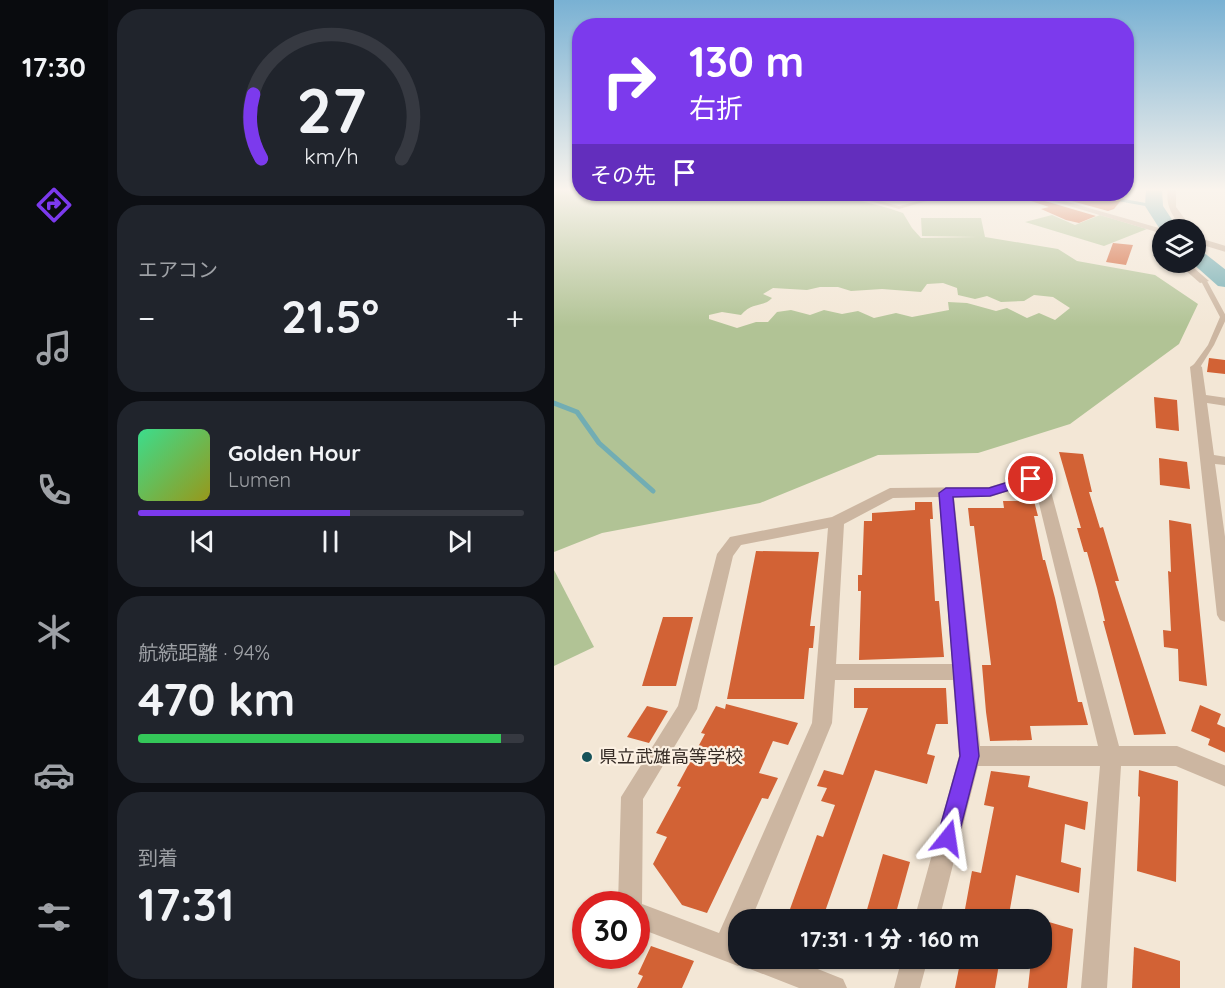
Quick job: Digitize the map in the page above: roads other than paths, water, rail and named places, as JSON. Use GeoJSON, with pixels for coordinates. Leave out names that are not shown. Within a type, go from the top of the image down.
{"type":"FeatureCollection","features":[{"type":"Feature","properties":{"kind":"street"},"geometry":{"type":"LineString","coordinates":[[1206,243],[1226,249]]}},
{"type":"Feature","properties":{"kind":"street"},"geometry":{"type":"LineString","coordinates":[[1194,273],[1204,281]]}},
{"type":"Feature","properties":{"kind":"street"},"geometry":{"type":"LineString","coordinates":[[1196,367],[1226,615]]}},
{"type":"Feature","properties":{"kind":"street"},"geometry":{"type":"LineString","coordinates":[[1201,398],[1226,402]]}},
{"type":"Feature","properties":{"kind":"street"},"geometry":{"type":"LineString","coordinates":[[1208,459],[1226,461]]}},
{"type":"Feature","properties":{"kind":"street"},"geometry":{"type":"LineString","coordinates":[[630,891],[632,797],[688,709],[725,554],[736,541],[836,521],[890,493],[990,492],[1031,479],[1042,484],[1108,738],[1110,755],[1094,988]]}},
{"type":"Feature","properties":{"kind":"street"},"geometry":{"type":"LineString","coordinates":[[929,909],[970,756],[946,493]]}},
{"type":"Feature","properties":{"kind":"street"},"geometry":{"type":"LineString","coordinates":[[748,909],[822,723],[836,521]]}},
{"type":"Feature","properties":{"kind":"street"},"geometry":{"type":"LineString","coordinates":[[826,672],[963,672]]}},
{"type":"Feature","properties":{"kind":"street"},"geometry":{"type":"LineString","coordinates":[[970,756],[1177,756],[1226,777]]}},
{"type":"Feature","properties":{"kind":"street"},"geometry":{"type":"LineString","coordinates":[[650,919],[728,948]]}},
{"type":"Feature","properties":{"kind":"street"},"geometry":{"type":"LineString","coordinates":[[783,969],[834,988]]}},
{"type":"Feature","properties":{"kind":"street"},"geometry":{"type":"LineString","coordinates":[[907,988],[912,969]]}},
{"type":"Feature","properties":{"kind":"lane"},"geometry":{"type":"LineString","coordinates":[[1196,367],[1211,345],[1223,317],[1204,281]]}},
{"type":"Feature","properties":{"kind":"waterway"},"geometry":{"type":"LineString","coordinates":[[1206,264],[1226,281]]}},
{"type":"Feature","properties":{"kind":"waterway"},"geometry":{"type":"LineString","coordinates":[[554,403],[577,412],[599,443],[653,491]]}},
{"type":"Feature","properties":{"kind":"place","name":"県立武雄高等学校"},"geometry":{"type":"Point","coordinates":[587,757]}}]}
